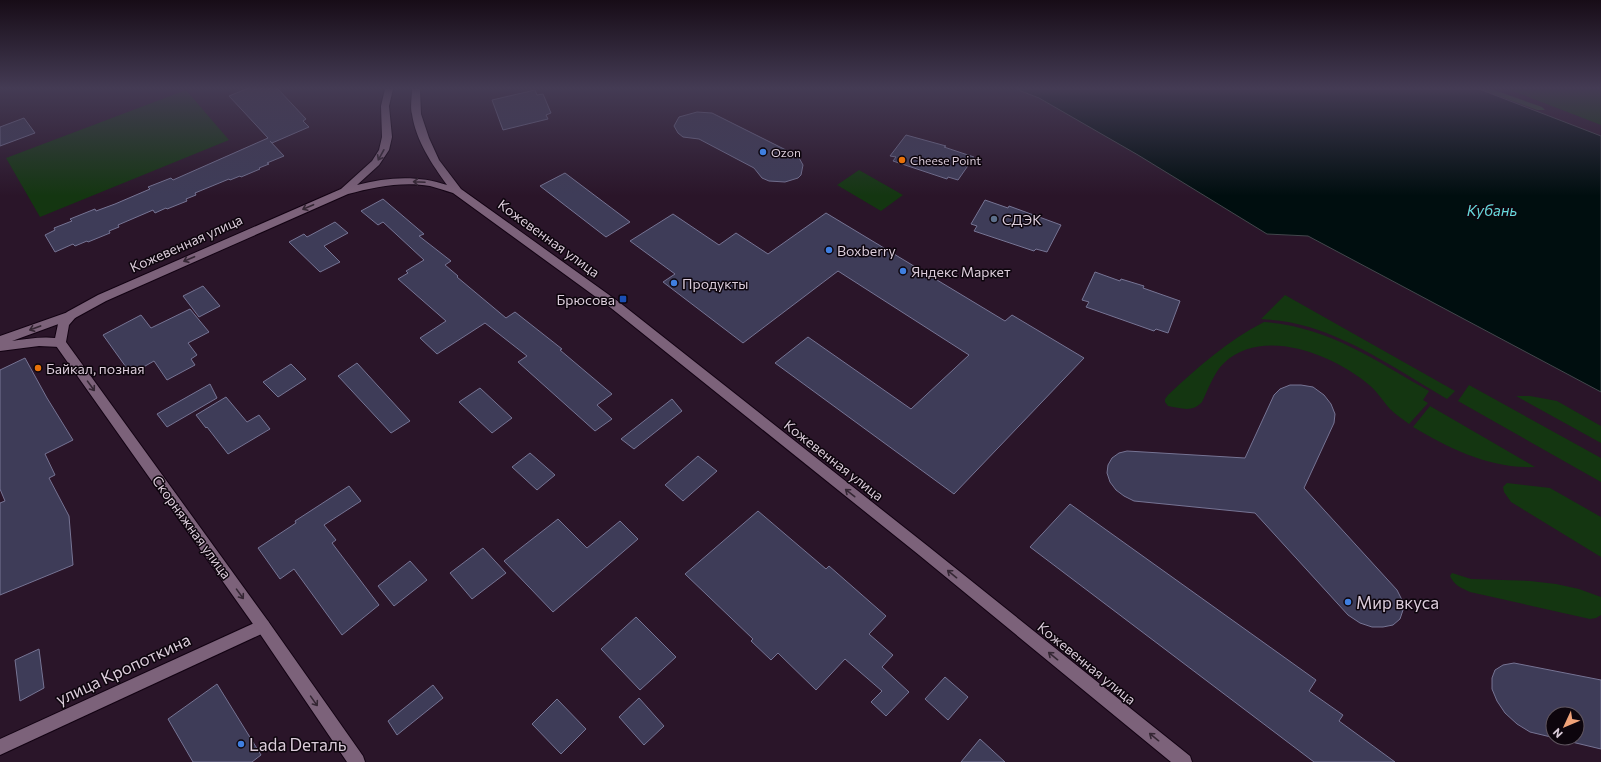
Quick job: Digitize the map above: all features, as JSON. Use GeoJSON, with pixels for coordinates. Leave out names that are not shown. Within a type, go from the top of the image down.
{"type":"FeatureCollection","features":[{"type":"Feature","properties":{"kind":"main road"},"geometry":{"type":"LineString","coordinates":[[344,192],[376,163],[384,150],[387,137],[386,125]]}},
{"type":"Feature","properties":{"kind":"main road"},"geometry":{"type":"LineString","coordinates":[[420,125],[435,161],[457,191]]}},
{"type":"Feature","properties":{"kind":"main road"},"geometry":{"type":"LineString","coordinates":[[344,192],[382,182],[403,181],[425,182],[457,191]]}},
{"type":"Feature","properties":{"kind":"main road","name":"Кожевенная улица"},"geometry":{"type":"LineString","coordinates":[[457,191],[615,305],[924,551],[1184,762]]}},
{"type":"Feature","properties":{"kind":"main road","name":"Кожевенная улица"},"geometry":{"type":"LineString","coordinates":[[71,315],[102,298],[175,265],[344,192]]}},
{"type":"Feature","properties":{"kind":"main road"},"geometry":{"type":"LineString","coordinates":[[0,341],[71,315]]}},
{"type":"Feature","properties":{"kind":"main road"},"geometry":{"type":"LineString","coordinates":[[0,347],[39,342],[60,343],[64,324],[71,315]]}},
{"type":"Feature","properties":{"kind":"main road","name":"Скорняжная улица"},"geometry":{"type":"LineString","coordinates":[[60,343],[357,762]]}},
{"type":"Feature","properties":{"kind":"main road","name":"улица Кропоткина"},"geometry":{"type":"LineString","coordinates":[[0,747],[262,626]]}},
{"type":"Feature","properties":{"kind":"green space"},"geometry":{"type":"Polygon","coordinates":[[[95,125],[216,125],[229,140],[40,217],[6,158],[95,125]]]}},
{"type":"Feature","properties":{"kind":"green space"},"geometry":{"type":"Polygon","coordinates":[[[859,170],[903,195],[881,211],[837,185],[859,170]]]}},
{"type":"Feature","properties":{"kind":"green space"},"geometry":{"type":"Polygon","coordinates":[[[1285,295],[1455,391],[1447,399],[1380,359],[1327,333],[1303,325],[1261,319],[1285,295]]]}},
{"type":"Feature","properties":{"kind":"green space"},"geometry":{"type":"Polygon","coordinates":[[[1264,322],[1287,325],[1309,331],[1350,347],[1429,391],[1423,400],[1428,403],[1409,424],[1390,409],[1371,387],[1353,373],[1336,363],[1317,355],[1298,349],[1277,346],[1258,347],[1240,352],[1224,363],[1217,371],[1202,402],[1194,408],[1182,409],[1168,406],[1165,399],[1190,375],[1225,346],[1264,322]]]}},
{"type":"Feature","properties":{"kind":"green space"},"geometry":{"type":"Polygon","coordinates":[[[1469,385],[1601,458],[1601,482],[1458,401],[1469,385]]]}},
{"type":"Feature","properties":{"kind":"green space"},"geometry":{"type":"Polygon","coordinates":[[[1516,396],[1530,396],[1557,401],[1601,426],[1601,443],[1516,396]]]}},
{"type":"Feature","properties":{"kind":"green space"},"geometry":{"type":"Polygon","coordinates":[[[1430,406],[1535,467],[1503,465],[1471,456],[1441,443],[1413,427],[1430,406]]]}},
{"type":"Feature","properties":{"kind":"green space"},"geometry":{"type":"Polygon","coordinates":[[[1507,483],[1550,488],[1601,517],[1601,557],[1511,502],[1504,492],[1503,487],[1507,483]]]}},
{"type":"Feature","properties":{"kind":"green space"},"geometry":{"type":"Polygon","coordinates":[[[1452,573],[1471,579],[1530,581],[1556,584],[1579,589],[1601,597],[1601,615],[1590,619],[1470,592],[1461,588],[1454,582],[1450,576],[1452,573]]]}},
{"type":"Feature","properties":{"kind":"water","name":"Кубань"},"geometry":{"type":"Polygon","coordinates":[[[1085,125],[1571,125],[1601,136],[1601,392],[1308,236],[1267,234],[1085,125]]]}},
{"type":"Feature","properties":{"kind":"building"},"geometry":{"type":"Polygon","coordinates":[[[7,125],[29,125],[35,133],[0,146],[0,127],[7,125]]]}},
{"type":"Feature","properties":{"kind":"building"},"geometry":{"type":"Polygon","coordinates":[[[256,125],[307,125],[309,127],[272,143],[270,141],[284,156],[267,163],[269,164],[259,168],[260,169],[241,177],[229,179],[195,193],[196,195],[186,199],[187,201],[167,209],[166,208],[155,213],[153,210],[118,225],[119,227],[109,231],[110,233],[88,242],[87,241],[75,246],[73,244],[55,252],[45,235],[55,230],[54,228],[72,221],[70,219],[95,209],[96,211],[115,204],[150,189],[148,187],[171,178],[173,180],[268,138],[256,125]]]}},
{"type":"Feature","properties":{"kind":"building"},"geometry":{"type":"Polygon","coordinates":[[[501,125],[525,125],[503,130],[501,125]]]}},
{"type":"Feature","properties":{"kind":"building"},"geometry":{"type":"Polygon","coordinates":[[[675,125],[735,125],[798,156],[803,165],[801,175],[798,178],[785,182],[769,181],[762,178],[754,168],[699,139],[683,137],[678,133],[674,126],[675,125]]]}},
{"type":"Feature","properties":{"kind":"building"},"geometry":{"type":"Polygon","coordinates":[[[906,135],[946,146],[944,147],[974,157],[958,180],[948,177],[947,179],[893,161],[896,157],[890,156],[906,135]]]}},
{"type":"Feature","properties":{"kind":"building"},"geometry":{"type":"Polygon","coordinates":[[[565,173],[630,222],[606,237],[540,186],[565,173]]]}},
{"type":"Feature","properties":{"kind":"building"},"geometry":{"type":"Polygon","coordinates":[[[383,199],[424,234],[419,236],[451,261],[445,265],[458,276],[457,277],[506,318],[515,312],[562,349],[560,350],[612,394],[597,405],[612,419],[595,431],[518,362],[527,356],[485,323],[437,354],[420,338],[446,321],[398,279],[408,273],[406,271],[424,260],[383,222],[378,225],[361,211],[383,199]]]}},
{"type":"Feature","properties":{"kind":"building"},"geometry":{"type":"Polygon","coordinates":[[[985,200],[1008,208],[1009,206],[1061,225],[1047,252],[1036,249],[1034,251],[974,231],[977,226],[971,224],[985,200]]]}},
{"type":"Feature","properties":{"kind":"building"},"geometry":{"type":"Polygon","coordinates":[[[826,213],[1005,321],[1012,315],[1084,358],[954,494],[775,363],[808,337],[911,409],[969,355],[838,271],[743,343],[663,282],[675,274],[630,241],[673,214],[719,245],[736,233],[768,254],[826,213]]]}},
{"type":"Feature","properties":{"kind":"building"},"geometry":{"type":"Polygon","coordinates":[[[335,222],[348,233],[324,246],[340,262],[320,272],[289,242],[304,234],[307,237],[335,222]]]}},
{"type":"Feature","properties":{"kind":"building"},"geometry":{"type":"Polygon","coordinates":[[[1095,272],[1120,281],[1121,279],[1144,286],[1143,288],[1180,301],[1168,333],[1156,329],[1154,331],[1086,307],[1089,302],[1082,300],[1095,272]]]}},
{"type":"Feature","properties":{"kind":"building"},"geometry":{"type":"Polygon","coordinates":[[[203,286],[220,306],[199,317],[183,296],[203,286]]]}},
{"type":"Feature","properties":{"kind":"building"},"geometry":{"type":"Polygon","coordinates":[[[190,309],[209,332],[188,343],[197,355],[191,359],[195,365],[167,380],[154,361],[131,374],[103,335],[141,315],[151,328],[190,309]]]}},
{"type":"Feature","properties":{"kind":"building"},"geometry":{"type":"Polygon","coordinates":[[[25,358],[47,398],[73,440],[45,454],[55,475],[49,478],[69,516],[73,565],[0,595],[0,503],[5,501],[0,489],[0,370],[25,358]]]}},
{"type":"Feature","properties":{"kind":"building"},"geometry":{"type":"Polygon","coordinates":[[[357,363],[410,421],[391,433],[338,376],[357,363]]]}},
{"type":"Feature","properties":{"kind":"building"},"geometry":{"type":"Polygon","coordinates":[[[291,364],[306,379],[278,397],[263,382],[291,364]]]}},
{"type":"Feature","properties":{"kind":"building"},"geometry":{"type":"Polygon","coordinates":[[[210,384],[217,398],[167,427],[157,414],[210,384]]]}},
{"type":"Feature","properties":{"kind":"building"},"geometry":{"type":"Polygon","coordinates":[[[1290,385],[1313,387],[1324,395],[1331,404],[1335,414],[1334,423],[1304,488],[1397,590],[1402,600],[1403,610],[1400,619],[1393,625],[1372,627],[1360,623],[1348,615],[1255,513],[1134,501],[1116,490],[1110,482],[1107,473],[1108,465],[1112,458],[1119,453],[1127,451],[1245,458],[1274,395],[1280,389],[1290,385]]]}},
{"type":"Feature","properties":{"kind":"building"},"geometry":{"type":"Polygon","coordinates":[[[480,388],[512,418],[492,433],[459,402],[480,388]]]}},
{"type":"Feature","properties":{"kind":"building"},"geometry":{"type":"Polygon","coordinates":[[[226,397],[247,422],[259,415],[270,429],[228,454],[196,415],[226,397]]]}},
{"type":"Feature","properties":{"kind":"building"},"geometry":{"type":"Polygon","coordinates":[[[672,399],[682,411],[634,449],[621,439],[672,399]]]}},
{"type":"Feature","properties":{"kind":"building"},"geometry":{"type":"Polygon","coordinates":[[[530,453],[555,475],[537,490],[512,467],[530,453]]]}},
{"type":"Feature","properties":{"kind":"building"},"geometry":{"type":"Polygon","coordinates":[[[698,456],[717,471],[683,501],[665,485],[698,456]]]}},
{"type":"Feature","properties":{"kind":"building"},"geometry":{"type":"Polygon","coordinates":[[[349,486],[361,501],[324,525],[336,540],[332,543],[379,605],[342,635],[294,569],[280,579],[258,548],[296,523],[295,521],[349,486]]]}},
{"type":"Feature","properties":{"kind":"building"},"geometry":{"type":"Polygon","coordinates":[[[1070,504],[1316,680],[1309,691],[1343,715],[1339,721],[1395,762],[1314,762],[1030,547],[1070,504]]]}},
{"type":"Feature","properties":{"kind":"building"},"geometry":{"type":"Polygon","coordinates":[[[758,511],[826,569],[829,566],[886,616],[869,634],[893,655],[882,667],[909,692],[886,716],[871,702],[882,691],[845,659],[816,690],[778,653],[771,660],[751,641],[753,639],[685,574],[758,511]]]}},
{"type":"Feature","properties":{"kind":"building"},"geometry":{"type":"Polygon","coordinates":[[[558,519],[587,548],[620,521],[638,539],[553,612],[504,561],[558,519]]]}},
{"type":"Feature","properties":{"kind":"building"},"geometry":{"type":"Polygon","coordinates":[[[483,548],[506,573],[472,599],[450,573],[483,548]]]}},
{"type":"Feature","properties":{"kind":"building"},"geometry":{"type":"Polygon","coordinates":[[[410,561],[427,580],[394,606],[378,586],[410,561]]]}},
{"type":"Feature","properties":{"kind":"building"},"geometry":{"type":"Polygon","coordinates":[[[636,617],[676,657],[640,690],[601,649],[636,617]]]}},
{"type":"Feature","properties":{"kind":"building"},"geometry":{"type":"Polygon","coordinates":[[[39,649],[44,688],[20,701],[15,660],[39,649]]]}},
{"type":"Feature","properties":{"kind":"building"},"geometry":{"type":"Polygon","coordinates":[[[1514,663],[1601,680],[1601,749],[1585,745],[1585,706],[1545,706],[1545,736],[1530,732],[1517,724],[1505,713],[1497,701],[1492,689],[1492,678],[1495,670],[1503,665],[1514,663]]]}},
{"type":"Feature","properties":{"kind":"building"},"geometry":{"type":"Polygon","coordinates":[[[945,677],[968,697],[948,720],[925,699],[945,677]]]}},
{"type":"Feature","properties":{"kind":"building"},"geometry":{"type":"Polygon","coordinates":[[[217,684],[261,755],[252,762],[193,762],[168,719],[217,684]]]}},
{"type":"Feature","properties":{"kind":"building"},"geometry":{"type":"Polygon","coordinates":[[[433,685],[443,698],[397,735],[388,721],[433,685]]]}},
{"type":"Feature","properties":{"kind":"building"},"geometry":{"type":"Polygon","coordinates":[[[639,698],[664,726],[644,745],[619,717],[639,698]]]}},
{"type":"Feature","properties":{"kind":"building"},"geometry":{"type":"Polygon","coordinates":[[[557,699],[586,729],[561,754],[532,724],[557,699]]]}},
{"type":"Feature","properties":{"kind":"building"},"geometry":{"type":"Polygon","coordinates":[[[980,739],[1005,762],[961,762],[980,739]]]}},
{"type":"Feature","properties":{"kind":"place","name":"Ozon"},"geometry":{"type":"Point","coordinates":[763,152]}},
{"type":"Feature","properties":{"kind":"place","name":"Cheese Point"},"geometry":{"type":"Point","coordinates":[902,160]}},
{"type":"Feature","properties":{"kind":"place","name":"СДЭК"},"geometry":{"type":"Point","coordinates":[994,219]}},
{"type":"Feature","properties":{"kind":"place","name":"Boxberry"},"geometry":{"type":"Point","coordinates":[829,250]}},
{"type":"Feature","properties":{"kind":"place","name":"Яндекс Маркет"},"geometry":{"type":"Point","coordinates":[903,271]}},
{"type":"Feature","properties":{"kind":"place","name":"Продукты"},"geometry":{"type":"Point","coordinates":[674,283]}},
{"type":"Feature","properties":{"kind":"place","name":"Брюсова"},"geometry":{"type":"Point","coordinates":[623,299]}},
{"type":"Feature","properties":{"kind":"place","name":"Байкал, позная"},"geometry":{"type":"Point","coordinates":[38,368]}},
{"type":"Feature","properties":{"kind":"place","name":"Мир вкуса"},"geometry":{"type":"Point","coordinates":[1348,602]}},
{"type":"Feature","properties":{"kind":"place","name":"Lada Dеталь"},"geometry":{"type":"Point","coordinates":[241,744]}}]}
